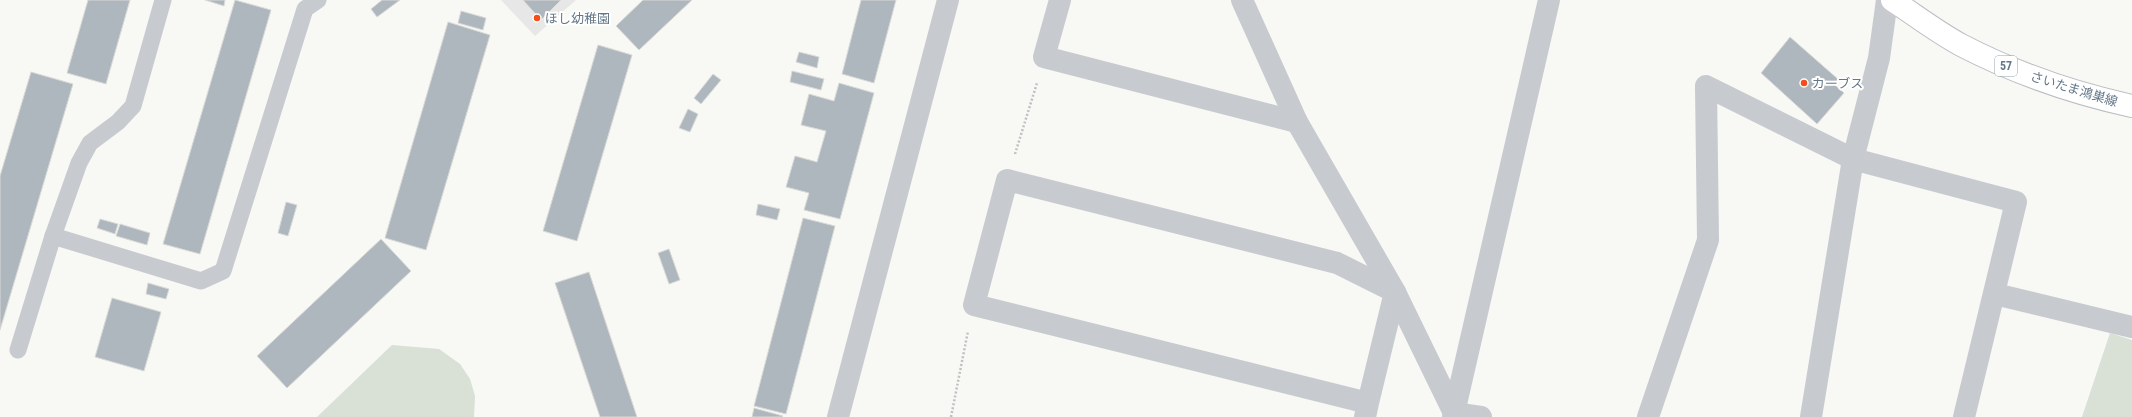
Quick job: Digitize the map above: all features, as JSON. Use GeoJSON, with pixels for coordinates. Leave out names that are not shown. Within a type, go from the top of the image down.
{"type":"FeatureCollection","features":[{"type":"Feature","properties":{"kind":"main road","name":"さいたま鴻巣線"},"geometry":{"type":"LineString","coordinates":[[1892,0],[1960,44],[2028,76],[2096,98],[2132,106]]}},
{"type":"Feature","properties":{"kind":"street"},"geometry":{"type":"LineString","coordinates":[[838,417],[948,0]]}},
{"type":"Feature","properties":{"kind":"street"},"geometry":{"type":"LineString","coordinates":[[1060,0],[1044,57],[1297,122]]}},
{"type":"Feature","properties":{"kind":"street"},"geometry":{"type":"LineString","coordinates":[[1242,0],[1297,122],[1395,292],[1454,415]]}},
{"type":"Feature","properties":{"kind":"street"},"geometry":{"type":"LineString","coordinates":[[1454,415],[1549,0]]}},
{"type":"Feature","properties":{"kind":"street"},"geometry":{"type":"LineString","coordinates":[[1811,417],[1853,159],[1878,58],[1887,0]]}},
{"type":"Feature","properties":{"kind":"street"},"geometry":{"type":"LineString","coordinates":[[1648,417],[1708,240],[1706,86],[1853,159],[2016,202],[1995,294],[1964,417]]}},
{"type":"Feature","properties":{"kind":"street"},"geometry":{"type":"LineString","coordinates":[[1007,180],[1337,263],[1395,292],[1367,410],[974,304],[1007,180]]}},
{"type":"Feature","properties":{"kind":"street"},"geometry":{"type":"LineString","coordinates":[[1995,294],[2132,327]]}},
{"type":"Feature","properties":{"kind":"street"},"geometry":{"type":"LineString","coordinates":[[1454,415],[1481,417]]}},
{"type":"Feature","properties":{"kind":"lane"},"geometry":{"type":"LineString","coordinates":[[18,350],[53,236],[74,175],[90,143],[118,122],[133,106],[163,0]]}},
{"type":"Feature","properties":{"kind":"lane"},"geometry":{"type":"LineString","coordinates":[[53,236],[201,281],[223,271],[305,9],[318,0]]}},
{"type":"Feature","properties":{"kind":"path"},"geometry":{"type":"LineString","coordinates":[[1007,180],[1044,57]]}},
{"type":"Feature","properties":{"kind":"path"},"geometry":{"type":"LineString","coordinates":[[951,417],[974,304]]}},
{"type":"Feature","properties":{"kind":"shaded area","name":"ほし幼稚園"},"geometry":{"type":"Polygon","coordinates":[[[501,0],[576,0],[535,36],[501,0]]]}},
{"type":"Feature","properties":{"kind":"shaded area"},"geometry":{"type":"Polygon","coordinates":[[[2110,333],[2132,340],[2132,417],[2082,417],[2110,333]]]}},
{"type":"Feature","properties":{"kind":"shaded area"},"geometry":{"type":"Polygon","coordinates":[[[392,345],[439,349],[460,364],[470,379],[475,396],[474,417],[317,417],[392,345]]]}},
{"type":"Feature","properties":{"kind":"building"},"geometry":{"type":"Polygon","coordinates":[[[88,0],[130,0],[106,84],[67,73],[88,0]]]}},
{"type":"Feature","properties":{"kind":"building"},"geometry":{"type":"Polygon","coordinates":[[[205,0],[225,0],[224,6],[205,0]]]}},
{"type":"Feature","properties":{"kind":"building"},"geometry":{"type":"Polygon","coordinates":[[[235,0],[271,10],[200,254],[163,244],[235,0]]]}},
{"type":"Feature","properties":{"kind":"building"},"geometry":{"type":"Polygon","coordinates":[[[382,0],[400,0],[377,17],[371,9],[382,0]]]}},
{"type":"Feature","properties":{"kind":"building"},"geometry":{"type":"Polygon","coordinates":[[[523,0],[561,0],[541,20],[523,0]]]}},
{"type":"Feature","properties":{"kind":"building"},"geometry":{"type":"Polygon","coordinates":[[[643,0],[692,0],[639,50],[616,26],[643,0]]]}},
{"type":"Feature","properties":{"kind":"building"},"geometry":{"type":"Polygon","coordinates":[[[861,0],[896,0],[874,83],[842,74],[861,0]]]}},
{"type":"Feature","properties":{"kind":"building"},"geometry":{"type":"Polygon","coordinates":[[[461,11],[486,18],[483,30],[458,23],[461,11]]]}},
{"type":"Feature","properties":{"kind":"building"},"geometry":{"type":"Polygon","coordinates":[[[448,22],[490,35],[426,250],[385,238],[448,22]]]}},
{"type":"Feature","properties":{"kind":"building","name":"カーブス"},"geometry":{"type":"Polygon","coordinates":[[[1790,37],[1839,80],[1835,85],[1844,93],[1817,124],[1761,73],[1790,37]]]}},
{"type":"Feature","properties":{"kind":"building"},"geometry":{"type":"Polygon","coordinates":[[[598,45],[632,55],[577,241],[543,231],[598,45]]]}},
{"type":"Feature","properties":{"kind":"building"},"geometry":{"type":"Polygon","coordinates":[[[799,52],[819,57],[817,68],[796,62],[799,52]]]}},
{"type":"Feature","properties":{"kind":"building"},"geometry":{"type":"Polygon","coordinates":[[[792,71],[824,79],[821,90],[790,82],[792,71]]]}},
{"type":"Feature","properties":{"kind":"building"},"geometry":{"type":"Polygon","coordinates":[[[31,72],[73,84],[0,330],[0,176],[31,72]]]}},
{"type":"Feature","properties":{"kind":"building"},"geometry":{"type":"Polygon","coordinates":[[[713,74],[721,80],[701,104],[694,98],[713,74]]]}},
{"type":"Feature","properties":{"kind":"building"},"geometry":{"type":"Polygon","coordinates":[[[839,83],[874,93],[840,219],[804,210],[809,193],[786,187],[795,156],[817,162],[826,131],[801,125],[809,94],[834,101],[839,83]]]}},
{"type":"Feature","properties":{"kind":"building"},"geometry":{"type":"Polygon","coordinates":[[[688,109],[698,114],[690,132],[679,128],[688,109]]]}},
{"type":"Feature","properties":{"kind":"building"},"geometry":{"type":"Polygon","coordinates":[[[286,202],[297,205],[288,236],[278,233],[286,202]]]}},
{"type":"Feature","properties":{"kind":"building"},"geometry":{"type":"Polygon","coordinates":[[[758,204],[780,209],[777,220],[756,215],[758,204]]]}},
{"type":"Feature","properties":{"kind":"building"},"geometry":{"type":"Polygon","coordinates":[[[803,218],[835,226],[786,414],[754,406],[803,218]]]}},
{"type":"Feature","properties":{"kind":"building"},"geometry":{"type":"Polygon","coordinates":[[[100,219],[118,224],[115,234],[97,228],[100,219]]]}},
{"type":"Feature","properties":{"kind":"building"},"geometry":{"type":"Polygon","coordinates":[[[120,224],[150,233],[147,245],[116,236],[120,224]]]}},
{"type":"Feature","properties":{"kind":"building"},"geometry":{"type":"Polygon","coordinates":[[[381,239],[411,271],[287,388],[257,356],[381,239]]]}},
{"type":"Feature","properties":{"kind":"building"},"geometry":{"type":"Polygon","coordinates":[[[669,249],[680,280],[669,284],[658,253],[669,249]]]}},
{"type":"Feature","properties":{"kind":"building"},"geometry":{"type":"Polygon","coordinates":[[[589,272],[637,417],[600,417],[555,283],[589,272]]]}},
{"type":"Feature","properties":{"kind":"building"},"geometry":{"type":"Polygon","coordinates":[[[148,283],[169,289],[166,299],[146,294],[148,283]]]}},
{"type":"Feature","properties":{"kind":"building"},"geometry":{"type":"Polygon","coordinates":[[[112,298],[161,312],[144,371],[95,357],[112,298]]]}},
{"type":"Feature","properties":{"kind":"building"},"geometry":{"type":"Polygon","coordinates":[[[754,408],[783,416],[752,417],[754,408]]]}},
{"type":"Feature","properties":{"kind":"place","name":"ほし幼稚園"},"geometry":{"type":"Point","coordinates":[537,18]}},
{"type":"Feature","properties":{"kind":"place","name":"カーブス"},"geometry":{"type":"Point","coordinates":[1804,83]}}]}
